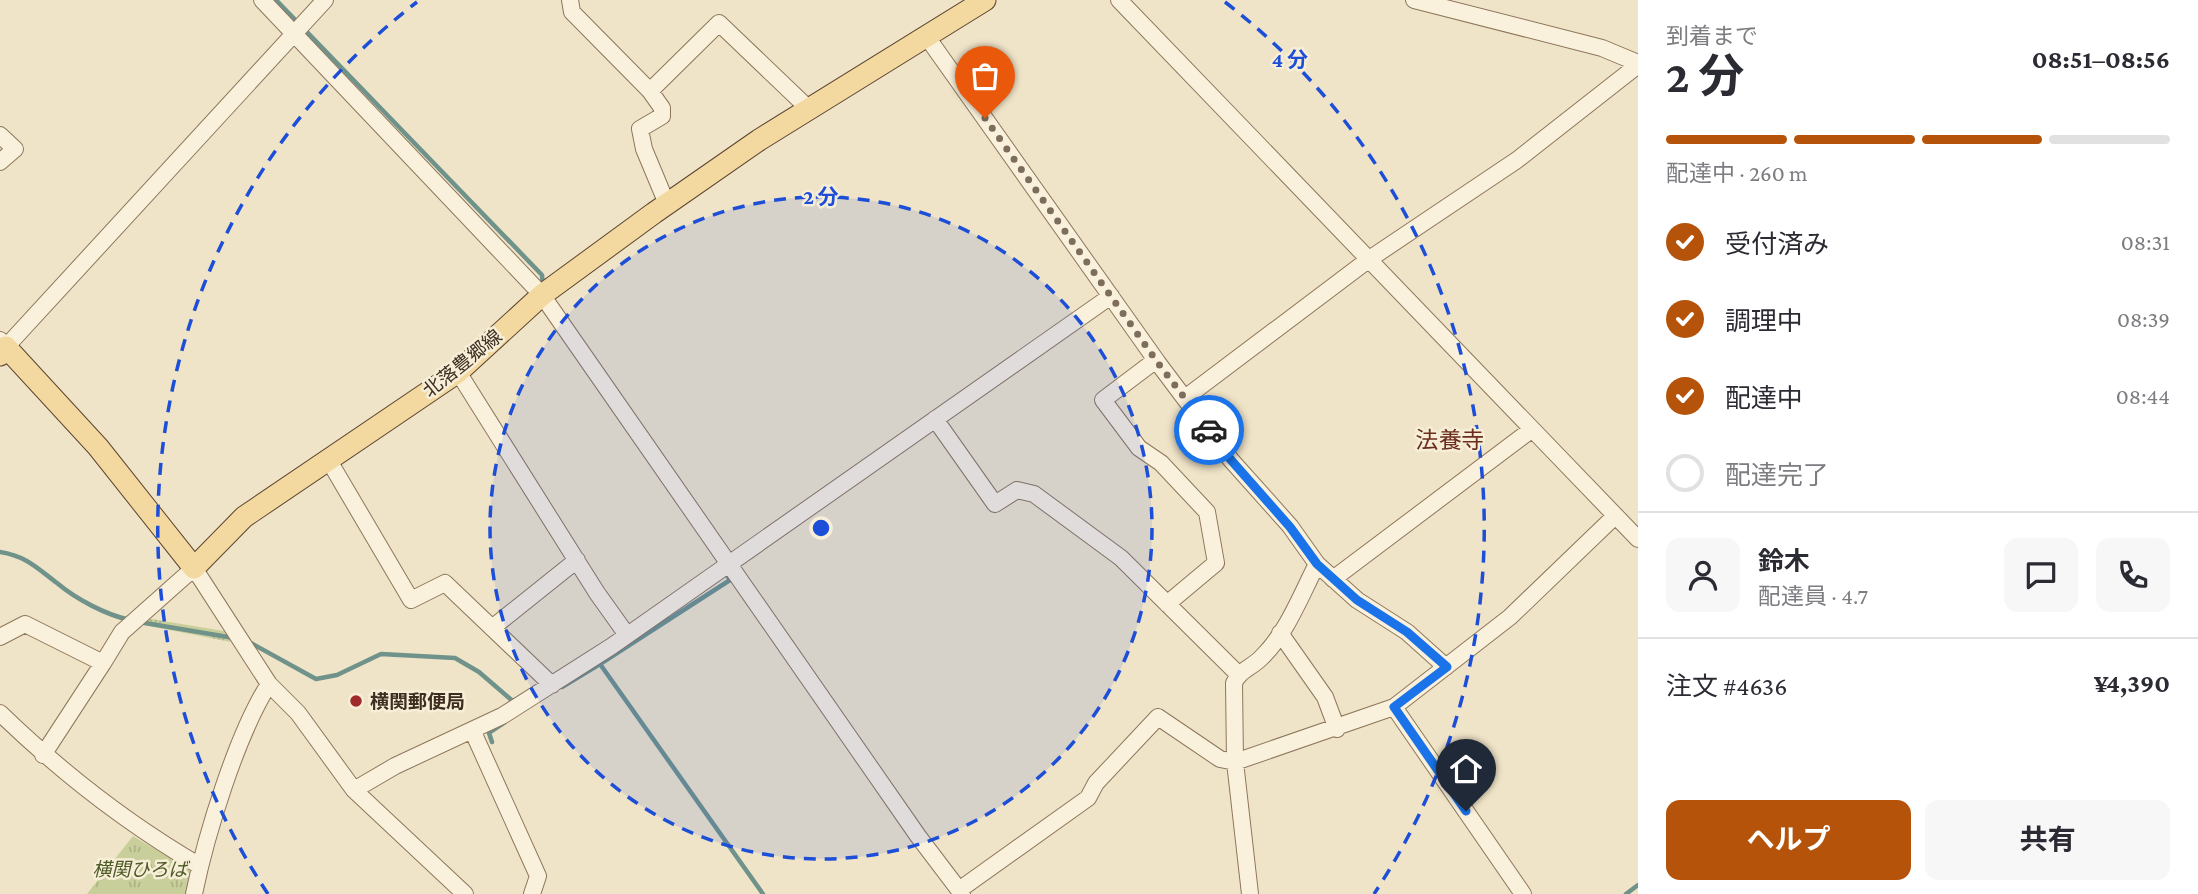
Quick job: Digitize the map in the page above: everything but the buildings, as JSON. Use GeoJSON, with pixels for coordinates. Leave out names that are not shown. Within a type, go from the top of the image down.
{"type":"FeatureCollection","features":[{"type":"Feature","properties":{"kind":"main road","name":"北落豊郷線"},"geometry":{"type":"LineString","coordinates":[[194,568],[244,517],[458,372],[542,295],[667,204],[809,109],[985,0]]}},
{"type":"Feature","properties":{"kind":"main road"},"geometry":{"type":"LineString","coordinates":[[2,347],[98,447],[194,568]]}},
{"type":"Feature","properties":{"kind":"street"},"geometry":{"type":"LineString","coordinates":[[262,0],[542,295],[960,892],[1088,798],[1096,783],[1158,717],[1220,759],[1235,762],[1394,707],[1510,617],[1615,516]]}},
{"type":"Feature","properties":{"kind":"street"},"geometry":{"type":"LineString","coordinates":[[2,347],[325,0]]}},
{"type":"Feature","properties":{"kind":"street"},"geometry":{"type":"LineString","coordinates":[[570,0],[572,12],[650,91],[662,108],[662,116],[640,129],[644,149],[667,204]]}},
{"type":"Feature","properties":{"kind":"street"},"geometry":{"type":"LineString","coordinates":[[1119,0],[1638,539]]}},
{"type":"Feature","properties":{"kind":"street"},"geometry":{"type":"LineString","coordinates":[[1185,398],[1368,260],[1517,160],[1638,64],[1602,48],[1414,0]]}},
{"type":"Feature","properties":{"kind":"street"},"geometry":{"type":"LineString","coordinates":[[650,91],[719,23],[809,109]]}},
{"type":"Feature","properties":{"kind":"street"},"geometry":{"type":"LineString","coordinates":[[927,37],[1156,360],[1231,460],[1290,527],[1317,564],[1357,600],[1407,632],[1447,667]]}},
{"type":"Feature","properties":{"kind":"street"},"geometry":{"type":"LineString","coordinates":[[0,135],[15,149],[0,162]]}},
{"type":"Feature","properties":{"kind":"street"},"geometry":{"type":"LineString","coordinates":[[354,790],[395,766],[473,732],[552,685],[730,564],[1111,296]]}},
{"type":"Feature","properties":{"kind":"street"},"geometry":{"type":"LineString","coordinates":[[1156,360],[1103,400],[1139,449],[1161,463],[1207,512],[1216,563],[1167,604]]}},
{"type":"Feature","properties":{"kind":"street"},"geometry":{"type":"LineString","coordinates":[[458,372],[627,635]]}},
{"type":"Feature","properties":{"kind":"street"},"geometry":{"type":"LineString","coordinates":[[935,419],[995,504],[1017,490],[1034,494],[1121,558],[1238,674]]}},
{"type":"Feature","properties":{"kind":"street"},"geometry":{"type":"LineString","coordinates":[[1333,579],[1531,430]]}},
{"type":"Feature","properties":{"kind":"street"},"geometry":{"type":"LineString","coordinates":[[328,458],[411,600],[445,583],[552,685]]}},
{"type":"Feature","properties":{"kind":"street"},"geometry":{"type":"LineString","coordinates":[[492,628],[577,560]]}},
{"type":"Feature","properties":{"kind":"street"},"geometry":{"type":"LineString","coordinates":[[1250,894],[1235,762],[1232,695],[1238,674],[1261,659],[1280,633],[1317,564]]}},
{"type":"Feature","properties":{"kind":"street"},"geometry":{"type":"LineString","coordinates":[[43,755],[121,632],[194,568],[269,684],[298,713],[354,790],[465,894]]}},
{"type":"Feature","properties":{"kind":"street"},"geometry":{"type":"LineString","coordinates":[[0,637],[25,624],[103,663]]}},
{"type":"Feature","properties":{"kind":"street"},"geometry":{"type":"LineString","coordinates":[[1280,633],[1325,697],[1336,729]]}},
{"type":"Feature","properties":{"kind":"street"},"geometry":{"type":"LineString","coordinates":[[194,894],[200,866],[235,758],[259,699],[269,684]]}},
{"type":"Feature","properties":{"kind":"street"},"geometry":{"type":"LineString","coordinates":[[1394,707],[1523,894]]}},
{"type":"Feature","properties":{"kind":"street"},"geometry":{"type":"LineString","coordinates":[[0,713],[43,755],[141,831],[200,866]]}},
{"type":"Feature","properties":{"kind":"street"},"geometry":{"type":"LineString","coordinates":[[473,732],[538,876],[533,894]]}},
{"type":"Feature","properties":{"kind":"green space"},"geometry":{"type":"Polygon","coordinates":[[[127,615],[224,631],[231,642],[123,621],[127,615]]]}},
{"type":"Feature","properties":{"kind":"green space","name":"横関ひろば"},"geometry":{"type":"Polygon","coordinates":[[[133,836],[192,871],[186,894],[87,894],[133,836]]]}},
{"type":"Feature","properties":{"kind":"waterway"},"geometry":{"type":"LineString","coordinates":[[276,0],[542,275],[543,287]]}},
{"type":"Feature","properties":{"kind":"waterway"},"geometry":{"type":"LineString","coordinates":[[0,552],[31,563],[92,606],[130,620]]}},
{"type":"Feature","properties":{"kind":"waterway"},"geometry":{"type":"LineString","coordinates":[[600,664],[730,580],[725,572]]}},
{"type":"Feature","properties":{"kind":"waterway"},"geometry":{"type":"LineString","coordinates":[[139,622],[234,638]]}},
{"type":"Feature","properties":{"kind":"waterway"},"geometry":{"type":"LineString","coordinates":[[249,642],[316,679],[337,675],[381,654],[455,658],[479,672],[515,703]]}},
{"type":"Feature","properties":{"kind":"waterway"},"geometry":{"type":"LineString","coordinates":[[562,687],[600,664],[763,894]]}},
{"type":"Feature","properties":{"kind":"waterway"},"geometry":{"type":"LineString","coordinates":[[492,742],[489,733],[504,723]]}},
{"type":"Feature","properties":{"kind":"waterway"},"geometry":{"type":"LineString","coordinates":[[1626,894],[1638,885]]}},
{"type":"Feature","properties":{"kind":"way so far"},"geometry":{"type":"LineString","coordinates":[[985,118],[1158,363],[1209,430]]}},
{"type":"Feature","properties":{"kind":"place","name":"横関郵便局"},"geometry":{"type":"Point","coordinates":[356,701]}},
{"type":"Feature","properties":{"kind":"district","name":"法養寺"},"geometry":{"type":"Point","coordinates":[1450,440]}},
{"type":"Feature","properties":{"kind":"route"},"geometry":{"type":"LineString","coordinates":[[1209,430],[1231,460],[1290,527],[1317,564],[1357,600],[1407,632],[1447,667],[1394,707],[1466,811]]}}]}
